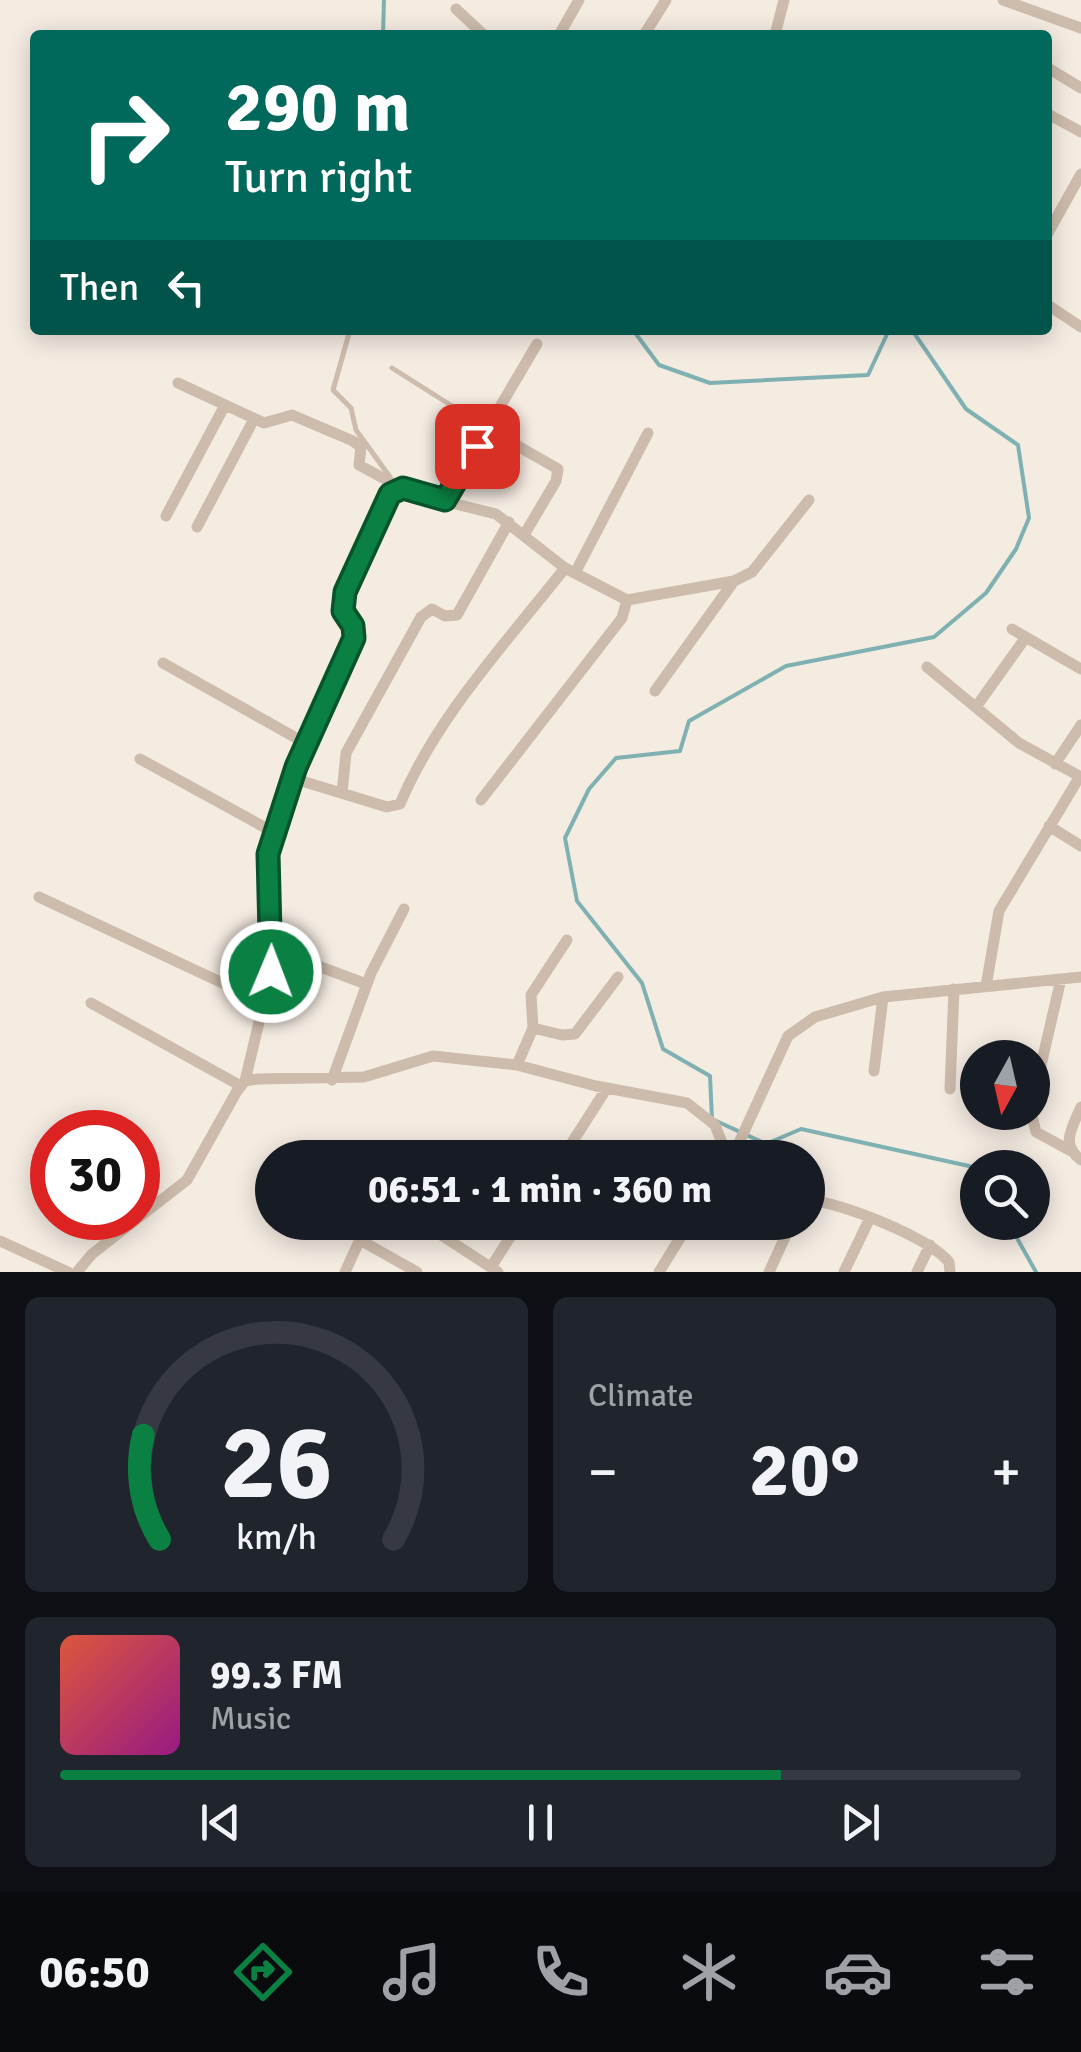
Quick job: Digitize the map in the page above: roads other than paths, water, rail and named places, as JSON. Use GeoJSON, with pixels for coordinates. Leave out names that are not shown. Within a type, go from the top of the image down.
{"type":"FeatureCollection","features":[{"type":"Feature","properties":{"kind":"street"},"geometry":{"type":"LineString","coordinates":[[562,30],[579,0]]}},
{"type":"Feature","properties":{"kind":"street"},"geometry":{"type":"LineString","coordinates":[[647,30],[666,0]]}},
{"type":"Feature","properties":{"kind":"street"},"geometry":{"type":"LineString","coordinates":[[776,30],[784,0]]}},
{"type":"Feature","properties":{"kind":"street"},"geometry":{"type":"LineString","coordinates":[[1003,0],[1081,28]]}},
{"type":"Feature","properties":{"kind":"street"},"geometry":{"type":"LineString","coordinates":[[456,9],[479,30]]}},
{"type":"Feature","properties":{"kind":"street"},"geometry":{"type":"LineString","coordinates":[[1052,70],[1081,88]]}},
{"type":"Feature","properties":{"kind":"street"},"geometry":{"type":"LineString","coordinates":[[1052,116],[1081,132]]}},
{"type":"Feature","properties":{"kind":"street"},"geometry":{"type":"LineString","coordinates":[[1052,224],[1081,174]]}},
{"type":"Feature","properties":{"kind":"street"},"geometry":{"type":"LineString","coordinates":[[1068,198],[1081,205]]}},
{"type":"Feature","properties":{"kind":"street"},"geometry":{"type":"LineString","coordinates":[[1052,307],[1081,327]]}},
{"type":"Feature","properties":{"kind":"street"},"geometry":{"type":"LineString","coordinates":[[445,500],[537,344]]}},
{"type":"Feature","properties":{"kind":"street"},"geometry":{"type":"LineString","coordinates":[[178,383],[254,419],[270,424],[292,416],[353,441],[361,447],[360,465],[398,486],[478,507],[509,522],[570,570],[627,600],[734,580],[760,566],[808,500]]}},
{"type":"Feature","properties":{"kind":"street"},"geometry":{"type":"LineString","coordinates":[[166,516],[225,405]]}},
{"type":"Feature","properties":{"kind":"street"},"geometry":{"type":"LineString","coordinates":[[197,527],[254,419]]}},
{"type":"Feature","properties":{"kind":"street"},"geometry":{"type":"LineString","coordinates":[[488,429],[558,469],[556,481],[524,535]]}},
{"type":"Feature","properties":{"kind":"street"},"geometry":{"type":"LineString","coordinates":[[292,778],[387,807],[400,804],[418,762],[447,718],[570,570],[648,433]]}},
{"type":"Feature","properties":{"kind":"street"},"geometry":{"type":"LineString","coordinates":[[77,1272],[92,1254],[187,1180],[243,1084],[265,1003],[274,949],[266,870],[274,834],[305,744],[354,638],[353,626],[343,611],[345,592],[390,494],[398,486]]}},
{"type":"Feature","properties":{"kind":"street"},"geometry":{"type":"LineString","coordinates":[[342,793],[346,753],[421,617],[432,609],[445,616],[457,615],[509,522]]}},
{"type":"Feature","properties":{"kind":"street"},"geometry":{"type":"LineString","coordinates":[[655,691],[734,580]]}},
{"type":"Feature","properties":{"kind":"street"},"geometry":{"type":"LineString","coordinates":[[481,800],[622,618],[627,600]]}},
{"type":"Feature","properties":{"kind":"street"},"geometry":{"type":"LineString","coordinates":[[1012,629],[1081,670]]}},
{"type":"Feature","properties":{"kind":"street"},"geometry":{"type":"LineString","coordinates":[[976,707],[1026,638]]}},
{"type":"Feature","properties":{"kind":"street"},"geometry":{"type":"LineString","coordinates":[[162,663],[305,744]]}},
{"type":"Feature","properties":{"kind":"street"},"geometry":{"type":"LineString","coordinates":[[927,667],[1018,743],[1081,777],[999,911],[986,986]]}},
{"type":"Feature","properties":{"kind":"street"},"geometry":{"type":"LineString","coordinates":[[1055,764],[1081,725]]}},
{"type":"Feature","properties":{"kind":"street"},"geometry":{"type":"LineString","coordinates":[[140,759],[274,834]]}},
{"type":"Feature","properties":{"kind":"street"},"geometry":{"type":"LineString","coordinates":[[1049,826],[1081,846]]}},
{"type":"Feature","properties":{"kind":"street"},"geometry":{"type":"LineString","coordinates":[[38,897],[265,1003]]}},
{"type":"Feature","properties":{"kind":"street"},"geometry":{"type":"LineString","coordinates":[[332,1080],[366,984],[404,909]]}},
{"type":"Feature","properties":{"kind":"street"},"geometry":{"type":"LineString","coordinates":[[517,1065],[533,1028],[531,995],[567,940]]}},
{"type":"Feature","properties":{"kind":"street"},"geometry":{"type":"LineString","coordinates":[[274,949],[366,984]]}},
{"type":"Feature","properties":{"kind":"street"},"geometry":{"type":"LineString","coordinates":[[737,1140],[788,1036],[839,1007],[954,989],[1081,977]]}},
{"type":"Feature","properties":{"kind":"street"},"geometry":{"type":"LineString","coordinates":[[533,1028],[576,1034],[618,978]]}},
{"type":"Feature","properties":{"kind":"street"},"geometry":{"type":"LineString","coordinates":[[1047,1040],[1061,979]]}},
{"type":"Feature","properties":{"kind":"street"},"geometry":{"type":"LineString","coordinates":[[950,1090],[954,989]]}},
{"type":"Feature","properties":{"kind":"street"},"geometry":{"type":"LineString","coordinates":[[874,1071],[883,998]]}},
{"type":"Feature","properties":{"kind":"street"},"geometry":{"type":"LineString","coordinates":[[91,1003],[243,1084],[364,1078],[432,1056],[517,1065],[607,1088],[665,1097],[704,1112],[722,1140]]}},
{"type":"Feature","properties":{"kind":"street"},"geometry":{"type":"LineString","coordinates":[[574,1140],[607,1088]]}},
{"type":"Feature","properties":{"kind":"street"},"geometry":{"type":"LineString","coordinates":[[1076,1156],[1068,1137],[1081,1107]]}},
{"type":"Feature","properties":{"kind":"street"},"geometry":{"type":"LineString","coordinates":[[1036,1130],[1076,1156]]}},
{"type":"Feature","properties":{"kind":"street"},"geometry":{"type":"LineString","coordinates":[[825,1203],[930,1245],[949,1262],[950,1272]]}},
{"type":"Feature","properties":{"kind":"street"},"geometry":{"type":"LineString","coordinates":[[844,1272],[869,1220]]}},
{"type":"Feature","properties":{"kind":"street"},"geometry":{"type":"LineString","coordinates":[[345,1272],[360,1240],[417,1272]]}},
{"type":"Feature","properties":{"kind":"street"},"geometry":{"type":"LineString","coordinates":[[448,1240],[494,1270],[510,1240]]}},
{"type":"Feature","properties":{"kind":"street"},"geometry":{"type":"LineString","coordinates":[[659,1272],[677,1240]]}},
{"type":"Feature","properties":{"kind":"street"},"geometry":{"type":"LineString","coordinates":[[770,1272],[784,1240]]}},
{"type":"Feature","properties":{"kind":"street"},"geometry":{"type":"LineString","coordinates":[[0,1242],[68,1272]]}},
{"type":"Feature","properties":{"kind":"street"},"geometry":{"type":"LineString","coordinates":[[917,1272],[930,1245]]}},
{"type":"Feature","properties":{"kind":"lane"},"geometry":{"type":"LineString","coordinates":[[348,335],[332,390],[351,408],[356,430],[398,486]]}},
{"type":"Feature","properties":{"kind":"lane"},"geometry":{"type":"LineString","coordinates":[[392,368],[488,429]]}},
{"type":"Feature","properties":{"kind":"waterway"},"geometry":{"type":"LineString","coordinates":[[383,30],[384,0]]}},
{"type":"Feature","properties":{"kind":"waterway"},"geometry":{"type":"LineString","coordinates":[[637,335],[659,365],[710,383],[868,375],[887,335]]}},
{"type":"Feature","properties":{"kind":"waterway"},"geometry":{"type":"LineString","coordinates":[[915,335],[966,409],[1018,445],[1029,518],[1016,549],[986,593],[934,637],[786,666],[689,721],[680,751],[616,758],[589,789],[565,838],[577,901],[642,983],[663,1049],[710,1076],[712,1119],[766,1144],[801,1129],[960,1164]]}},
{"type":"Feature","properties":{"kind":"waterway"},"geometry":{"type":"LineString","coordinates":[[1018,1240],[1036,1272]]}}]}
